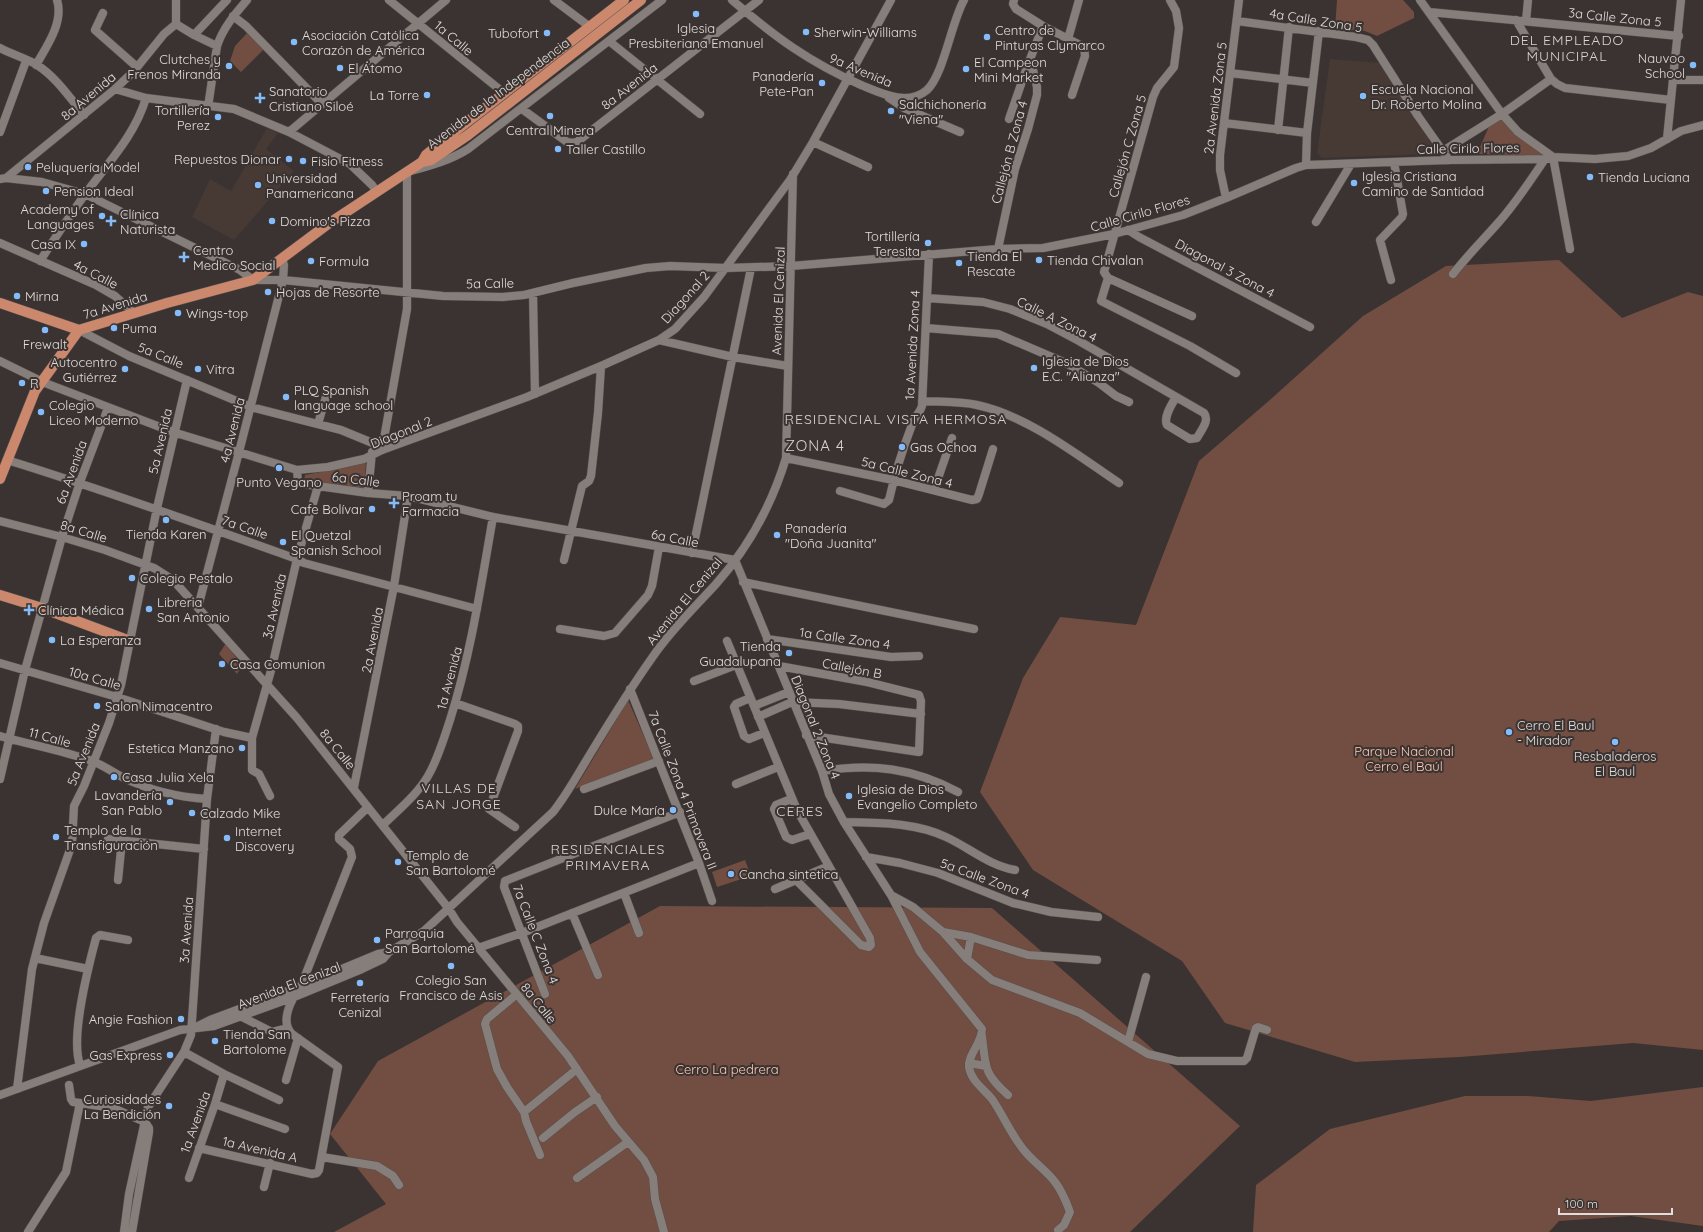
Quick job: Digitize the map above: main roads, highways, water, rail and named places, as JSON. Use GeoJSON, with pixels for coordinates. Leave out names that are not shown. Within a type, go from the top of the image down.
{"type":"FeatureCollection","features":[{"type":"Feature","properties":{"kind":"main road","name":"Avenida de la Independencia"},"geometry":{"type":"LineString","coordinates":[[422,162],[426,155],[624,0]]}},
{"type":"Feature","properties":{"kind":"main road","name":"Avenida de la Independencia"},"geometry":{"type":"LineString","coordinates":[[422,162],[431,160],[468,136],[641,0]]}},
{"type":"Feature","properties":{"kind":"main road","name":"7a Avenida"},"geometry":{"type":"LineString","coordinates":[[0,479],[35,391],[79,330],[253,280],[316,232],[422,162]]}},
{"type":"Feature","properties":{"kind":"main road","name":"5a Calle"},"geometry":{"type":"LineString","coordinates":[[0,303],[79,330]]}},
{"type":"Feature","properties":{"kind":"main road"},"geometry":{"type":"LineString","coordinates":[[0,595],[42,608],[130,641]]}},
{"type":"Feature","properties":{"kind":"place","name":"Iglesia Presbiteriana Emanuel"},"geometry":{"type":"Point","coordinates":[696,14]}},
{"type":"Feature","properties":{"kind":"place","name":"Sherwin-Williams"},"geometry":{"type":"Point","coordinates":[806,32]}},
{"type":"Feature","properties":{"kind":"place","name":"Tubofort"},"geometry":{"type":"Point","coordinates":[547,33]}},
{"type":"Feature","properties":{"kind":"place","name":"Centro de Pinturas Clymarco"},"geometry":{"type":"Point","coordinates":[987,37]}},
{"type":"Feature","properties":{"kind":"place","name":"Asociación Católica Corazón de América"},"geometry":{"type":"Point","coordinates":[294,42]}},
{"type":"Feature","properties":{"kind":"place","name":"Nauvoo School"},"geometry":{"type":"Point","coordinates":[1693,65]}},
{"type":"Feature","properties":{"kind":"place","name":"Clutches y Frenos Miranda"},"geometry":{"type":"Point","coordinates":[229,66]}},
{"type":"Feature","properties":{"kind":"place","name":"El Átomo"},"geometry":{"type":"Point","coordinates":[340,68]}},
{"type":"Feature","properties":{"kind":"place","name":"El Campeon Mini Market"},"geometry":{"type":"Point","coordinates":[966,69]}},
{"type":"Feature","properties":{"kind":"place","name":"Panadería Pete-Pan"},"geometry":{"type":"Point","coordinates":[822,83]}},
{"type":"Feature","properties":{"kind":"place","name":"La Torre"},"geometry":{"type":"Point","coordinates":[427,95]}},
{"type":"Feature","properties":{"kind":"place","name":"Escuela Nacional Dr. Roberto Molina"},"geometry":{"type":"Point","coordinates":[1363,96]}},
{"type":"Feature","properties":{"kind":"place","name":"Sanatorio Cristiano Siloé"},"geometry":{"type":"Point","coordinates":[260,98]}},
{"type":"Feature","properties":{"kind":"place","name":"Salchichonería \"Viena\""},"geometry":{"type":"Point","coordinates":[891,111]}},
{"type":"Feature","properties":{"kind":"place","name":"Central Minera"},"geometry":{"type":"Point","coordinates":[550,116]}},
{"type":"Feature","properties":{"kind":"place","name":"Tortillería Perez"},"geometry":{"type":"Point","coordinates":[218,117]}},
{"type":"Feature","properties":{"kind":"place","name":"Taller Castillo"},"geometry":{"type":"Point","coordinates":[558,149]}},
{"type":"Feature","properties":{"kind":"place","name":"Repuestos Dionar"},"geometry":{"type":"Point","coordinates":[289,159]}},
{"type":"Feature","properties":{"kind":"place","name":"Fisio Fitness"},"geometry":{"type":"Point","coordinates":[303,161]}},
{"type":"Feature","properties":{"kind":"place","name":"Peluquería Model"},"geometry":{"type":"Point","coordinates":[28,167]}},
{"type":"Feature","properties":{"kind":"place","name":"Tienda Luciana"},"geometry":{"type":"Point","coordinates":[1590,177]}},
{"type":"Feature","properties":{"kind":"place","name":"Iglesia Cristiana Camino de Santidad"},"geometry":{"type":"Point","coordinates":[1354,183]}},
{"type":"Feature","properties":{"kind":"place","name":"Universidad Panamericana"},"geometry":{"type":"Point","coordinates":[258,185]}},
{"type":"Feature","properties":{"kind":"place","name":"Pension Ideal"},"geometry":{"type":"Point","coordinates":[46,191]}},
{"type":"Feature","properties":{"kind":"place","name":"Academy of Languages"},"geometry":{"type":"Point","coordinates":[102,216]}},
{"type":"Feature","properties":{"kind":"place","name":"Clínica Naturista"},"geometry":{"type":"Point","coordinates":[111,221]}},
{"type":"Feature","properties":{"kind":"place","name":"Domino's Pizza"},"geometry":{"type":"Point","coordinates":[272,221]}},
{"type":"Feature","properties":{"kind":"place","name":"Tortillería Teresita"},"geometry":{"type":"Point","coordinates":[928,243]}},
{"type":"Feature","properties":{"kind":"place","name":"Casa IX"},"geometry":{"type":"Point","coordinates":[84,244]}},
{"type":"Feature","properties":{"kind":"place","name":"Centro Medico Social"},"geometry":{"type":"Point","coordinates":[184,257]}},
{"type":"Feature","properties":{"kind":"place","name":"Tienda Chivalan"},"geometry":{"type":"Point","coordinates":[1039,260]}},
{"type":"Feature","properties":{"kind":"place","name":"Formula"},"geometry":{"type":"Point","coordinates":[311,261]}},
{"type":"Feature","properties":{"kind":"place","name":"Tienda El Rescate"},"geometry":{"type":"Point","coordinates":[959,263]}},
{"type":"Feature","properties":{"kind":"place","name":"Hojas de Resorte"},"geometry":{"type":"Point","coordinates":[268,292]}},
{"type":"Feature","properties":{"kind":"place","name":"Mirna"},"geometry":{"type":"Point","coordinates":[17,296]}},
{"type":"Feature","properties":{"kind":"place","name":"Wings-top"},"geometry":{"type":"Point","coordinates":[178,313]}},
{"type":"Feature","properties":{"kind":"place","name":"Puma"},"geometry":{"type":"Point","coordinates":[114,328]}},
{"type":"Feature","properties":{"kind":"place","name":"Frewalt"},"geometry":{"type":"Point","coordinates":[45,330]}},
{"type":"Feature","properties":{"kind":"place","name":"Iglesia de Dios E.C. \"Alianza\""},"geometry":{"type":"Point","coordinates":[1034,368]}},
{"type":"Feature","properties":{"kind":"place","name":"Autocentro Gutiérrez"},"geometry":{"type":"Point","coordinates":[125,369]}},
{"type":"Feature","properties":{"kind":"place","name":"Vitra"},"geometry":{"type":"Point","coordinates":[198,369]}},
{"type":"Feature","properties":{"kind":"place","name":"R"},"geometry":{"type":"Point","coordinates":[22,383]}},
{"type":"Feature","properties":{"kind":"place","name":"PLQ Spanish language school"},"geometry":{"type":"Point","coordinates":[286,397]}},
{"type":"Feature","properties":{"kind":"place","name":"Colegio Liceo Moderno"},"geometry":{"type":"Point","coordinates":[41,412]}},
{"type":"Feature","properties":{"kind":"place","name":"Gas Ochoa"},"geometry":{"type":"Point","coordinates":[902,447]}},
{"type":"Feature","properties":{"kind":"place","name":"Punto Vegano"},"geometry":{"type":"Point","coordinates":[279,468]}},
{"type":"Feature","properties":{"kind":"place","name":"Proam tu Farmacia"},"geometry":{"type":"Point","coordinates":[394,503]}},
{"type":"Feature","properties":{"kind":"place","name":"Cafe Bolívar"},"geometry":{"type":"Point","coordinates":[372,509]}},
{"type":"Feature","properties":{"kind":"place","name":"Tienda Karen"},"geometry":{"type":"Point","coordinates":[166,520]}},
{"type":"Feature","properties":{"kind":"place","name":"Panadería \"Doña Juanita\""},"geometry":{"type":"Point","coordinates":[777,535]}},
{"type":"Feature","properties":{"kind":"place","name":"El Quetzal Spanish School"},"geometry":{"type":"Point","coordinates":[283,542]}},
{"type":"Feature","properties":{"kind":"place","name":"Colegio Pestalo"},"geometry":{"type":"Point","coordinates":[132,578]}},
{"type":"Feature","properties":{"kind":"place","name":"Libreria San Antonio"},"geometry":{"type":"Point","coordinates":[149,609]}},
{"type":"Feature","properties":{"kind":"place","name":"Clínica Médica"},"geometry":{"type":"Point","coordinates":[29,610]}},
{"type":"Feature","properties":{"kind":"place","name":"La Esperanza"},"geometry":{"type":"Point","coordinates":[52,640]}},
{"type":"Feature","properties":{"kind":"place","name":"Tienda Guadalupana"},"geometry":{"type":"Point","coordinates":[789,653]}},
{"type":"Feature","properties":{"kind":"place","name":"Casa Comunion"},"geometry":{"type":"Point","coordinates":[222,664]}},
{"type":"Feature","properties":{"kind":"place","name":"Salon Nimacentro"},"geometry":{"type":"Point","coordinates":[97,706]}},
{"type":"Feature","properties":{"kind":"place","name":"Cerro El Baul - Mirador"},"geometry":{"type":"Point","coordinates":[1509,732]}},
{"type":"Feature","properties":{"kind":"place","name":"Resbaladeros El Baul"},"geometry":{"type":"Point","coordinates":[1615,742]}},
{"type":"Feature","properties":{"kind":"place","name":"Estetica Manzano"},"geometry":{"type":"Point","coordinates":[242,748]}},
{"type":"Feature","properties":{"kind":"place","name":"Casa Julia Xela"},"geometry":{"type":"Point","coordinates":[114,777]}},
{"type":"Feature","properties":{"kind":"place","name":"Iglesia de Dios Evangelio Completo"},"geometry":{"type":"Point","coordinates":[849,796]}},
{"type":"Feature","properties":{"kind":"place","name":"Lavandería San Pablo"},"geometry":{"type":"Point","coordinates":[170,802]}},
{"type":"Feature","properties":{"kind":"place","name":"Dulce María"},"geometry":{"type":"Point","coordinates":[673,810]}},
{"type":"Feature","properties":{"kind":"place","name":"Calzado Mike"},"geometry":{"type":"Point","coordinates":[192,813]}},
{"type":"Feature","properties":{"kind":"place","name":"Templo de la Transfiguración"},"geometry":{"type":"Point","coordinates":[56,837]}},
{"type":"Feature","properties":{"kind":"place","name":"Internet Discovery"},"geometry":{"type":"Point","coordinates":[227,838]}},
{"type":"Feature","properties":{"kind":"place","name":"Templo de San Bartolomé"},"geometry":{"type":"Point","coordinates":[398,862]}},
{"type":"Feature","properties":{"kind":"place","name":"Cancha sintetica"},"geometry":{"type":"Point","coordinates":[731,874]}},
{"type":"Feature","properties":{"kind":"place","name":"Parroquia San Bartolomé"},"geometry":{"type":"Point","coordinates":[377,940]}},
{"type":"Feature","properties":{"kind":"place","name":"Colegio San Francisco de Asis"},"geometry":{"type":"Point","coordinates":[451,966]}},
{"type":"Feature","properties":{"kind":"place","name":"Ferretería Cenizal"},"geometry":{"type":"Point","coordinates":[360,983]}},
{"type":"Feature","properties":{"kind":"place","name":"Angie Fashion"},"geometry":{"type":"Point","coordinates":[181,1019]}},
{"type":"Feature","properties":{"kind":"place","name":"Tienda San Bartolome"},"geometry":{"type":"Point","coordinates":[215,1041]}},
{"type":"Feature","properties":{"kind":"place","name":"Gas Express"},"geometry":{"type":"Point","coordinates":[170,1055]}},
{"type":"Feature","properties":{"kind":"place","name":"Curiosidades La Bendición"},"geometry":{"type":"Point","coordinates":[169,1106]}},
{"type":"Feature","properties":{"kind":"district","name":"DEL EMPLEADO MUNICIPAL"},"geometry":{"type":"Point","coordinates":[1567,48]}},
{"type":"Feature","properties":{"kind":"district","name":"RESIDENCIAL VISTA HERMOSA"},"geometry":{"type":"Point","coordinates":[896,419]}},
{"type":"Feature","properties":{"kind":"district","name":"ZONA 4"},"geometry":{"type":"Point","coordinates":[815,445]}},
{"type":"Feature","properties":{"kind":"district","name":"VILLAS DE SAN JORGE"},"geometry":{"type":"Point","coordinates":[459,796]}},
{"type":"Feature","properties":{"kind":"district","name":"CERES"},"geometry":{"type":"Point","coordinates":[800,811]}},
{"type":"Feature","properties":{"kind":"district","name":"RESIDENCIALES PRIMAVERA"},"geometry":{"type":"Point","coordinates":[608,858]}},
{"type":"Feature","properties":{"kind":"park label","name":"Parque Nacional Cerro el Baúl"},"geometry":{"type":"Point","coordinates":[1404,758]}},
{"type":"Feature","properties":{"kind":"park label","name":"Cerro La pedrera"},"geometry":{"type":"Point","coordinates":[727,1069]}}]}
